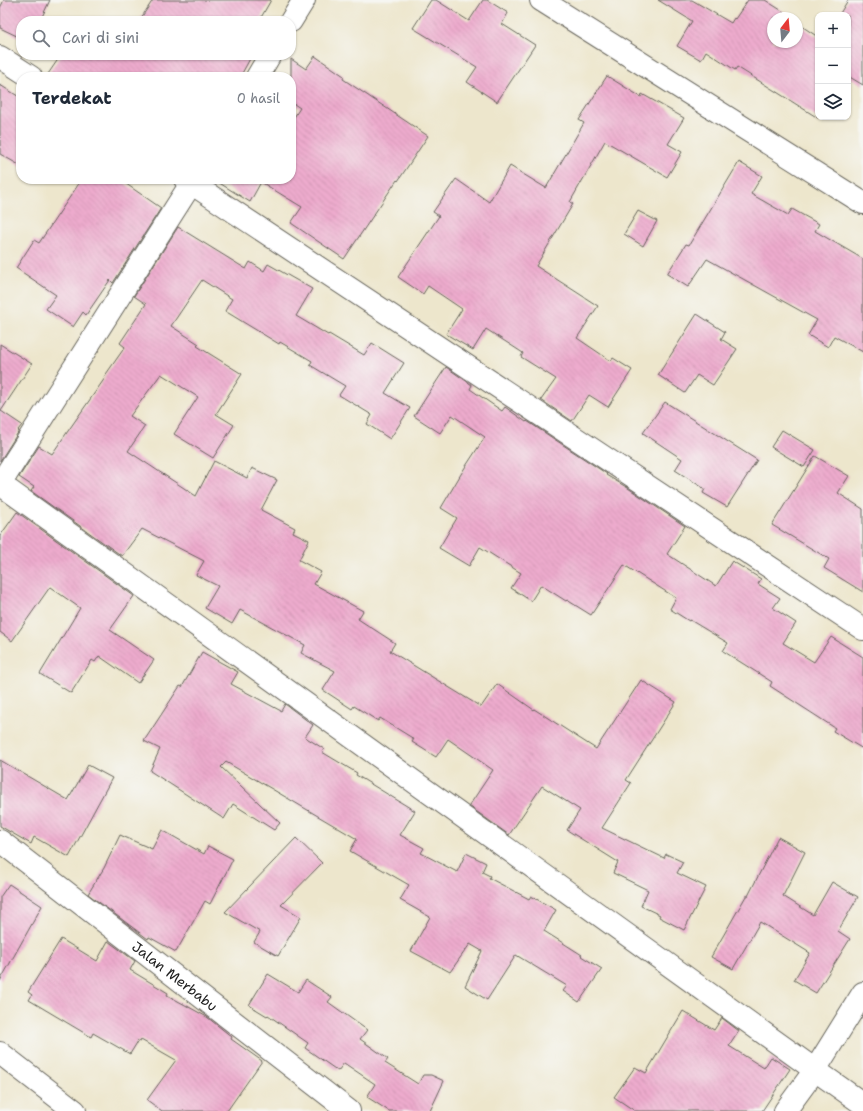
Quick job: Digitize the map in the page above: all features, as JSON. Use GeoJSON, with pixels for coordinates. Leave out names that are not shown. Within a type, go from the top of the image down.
{"type":"FeatureCollection","features":[{"type":"Feature","properties":{"kind":"street"},"geometry":{"type":"LineString","coordinates":[[294,16],[304,0]]}},
{"type":"Feature","properties":{"kind":"street"},"geometry":{"type":"LineString","coordinates":[[541,0],[863,203]]}},
{"type":"Feature","properties":{"kind":"street"},"geometry":{"type":"LineString","coordinates":[[0,57],[23,72]]}},
{"type":"Feature","properties":{"kind":"street"},"geometry":{"type":"LineString","coordinates":[[260,72],[267,60]]}},
{"type":"Feature","properties":{"kind":"street"},"geometry":{"type":"LineString","coordinates":[[188,184],[0,484],[863,1104]]}},
{"type":"Feature","properties":{"kind":"street"},"geometry":{"type":"LineString","coordinates":[[196,184],[863,629]]}},
{"type":"Feature","properties":{"kind":"street","name":"Jalan Merbabu"},"geometry":{"type":"LineString","coordinates":[[0,841],[349,1111]]}},
{"type":"Feature","properties":{"kind":"street"},"geometry":{"type":"LineString","coordinates":[[785,1111],[815,1070],[863,993]]}},
{"type":"Feature","properties":{"kind":"street"},"geometry":{"type":"LineString","coordinates":[[0,1053],[75,1111]]}},
{"type":"Feature","properties":{"kind":"building"},"geometry":{"type":"Polygon","coordinates":[[[4,0],[50,0],[42,16],[16,16],[16,36],[0,28],[0,8],[4,0]]]}},
{"type":"Feature","properties":{"kind":"building"},"geometry":{"type":"Polygon","coordinates":[[[153,0],[271,0],[262,16],[142,16],[153,0]]]}},
{"type":"Feature","properties":{"kind":"building"},"geometry":{"type":"Polygon","coordinates":[[[431,0],[436,0],[469,21],[483,0],[487,0],[508,13],[502,24],[535,45],[497,102],[467,82],[477,67],[413,28],[431,0]]]}},
{"type":"Feature","properties":{"kind":"building"},"geometry":{"type":"Polygon","coordinates":[[[658,0],[692,0],[731,23],[748,0],[765,0],[784,12],[767,12],[767,48],[803,48],[803,27],[815,35],[815,116],[737,67],[735,70],[706,51],[701,60],[677,46],[692,21],[658,0]]]}},
{"type":"Feature","properties":{"kind":"building"},"geometry":{"type":"Polygon","coordinates":[[[848,0],[863,0],[863,85],[851,78],[851,12],[841,12],[848,0]]]}},
{"type":"Feature","properties":{"kind":"building"},"geometry":{"type":"Polygon","coordinates":[[[315,56],[344,76],[343,79],[428,136],[344,259],[291,223],[302,207],[264,184],[296,184],[296,114],[300,108],[296,105],[296,72],[291,72],[291,60],[306,69],[315,56]]]}},
{"type":"Feature","properties":{"kind":"building"},"geometry":{"type":"Polygon","coordinates":[[[58,60],[249,60],[243,72],[49,72],[58,60]]]}},
{"type":"Feature","properties":{"kind":"building"},"geometry":{"type":"Polygon","coordinates":[[[607,76],[641,97],[642,94],[684,118],[668,144],[682,152],[667,177],[605,141],[570,202],[573,204],[536,266],[598,306],[577,338],[611,361],[613,358],[632,370],[608,407],[589,395],[572,421],[541,400],[556,379],[521,357],[523,353],[486,329],[473,350],[446,334],[462,309],[428,286],[423,294],[398,277],[439,216],[433,212],[456,179],[489,202],[510,166],[546,188],[584,123],[579,120],[607,76]]]}},
{"type":"Feature","properties":{"kind":"building"},"geometry":{"type":"Polygon","coordinates":[[[0,85],[16,95],[16,163],[0,154],[0,85]]]}},
{"type":"Feature","properties":{"kind":"building"},"geometry":{"type":"Polygon","coordinates":[[[739,162],[762,176],[751,194],[788,215],[792,209],[819,224],[815,231],[863,259],[863,352],[834,336],[828,347],[808,335],[817,320],[707,259],[688,287],[667,274],[686,244],[689,245],[739,162]]]}},
{"type":"Feature","properties":{"kind":"building"},"geometry":{"type":"Polygon","coordinates":[[[79,184],[126,184],[161,208],[113,283],[110,280],[86,315],[83,312],[73,327],[46,309],[56,295],[16,268],[34,240],[39,243],[79,184]]]}},
{"type":"Feature","properties":{"kind":"building"},"geometry":{"type":"Polygon","coordinates":[[[221,184],[260,184],[250,202],[221,184]]]}},
{"type":"Feature","properties":{"kind":"building"},"geometry":{"type":"Polygon","coordinates":[[[638,211],[657,221],[643,246],[624,234],[638,211]]]}},
{"type":"Feature","properties":{"kind":"building"},"geometry":{"type":"Polygon","coordinates":[[[178,227],[246,269],[250,262],[264,271],[268,264],[312,289],[296,316],[364,355],[372,343],[404,363],[385,393],[410,408],[390,439],[367,424],[372,415],[339,395],[345,386],[310,365],[312,361],[280,342],[279,344],[225,311],[232,299],[202,280],[171,326],[199,344],[197,346],[242,374],[216,414],[234,425],[213,458],[174,434],[198,397],[161,374],[130,416],[145,426],[128,451],[196,496],[214,461],[247,478],[252,468],[277,480],[261,510],[295,528],[293,532],[309,540],[299,560],[321,572],[314,584],[363,611],[358,619],[395,643],[390,651],[481,707],[497,684],[534,710],[596,749],[641,680],[676,702],[626,780],[631,783],[602,828],[664,858],[666,854],[683,862],[677,873],[706,887],[684,930],[659,917],[660,915],[641,906],[648,890],[613,873],[618,862],[567,830],[580,810],[542,786],[509,835],[469,806],[493,770],[448,739],[436,757],[412,742],[414,739],[380,718],[378,721],[354,706],[352,709],[323,690],[335,671],[301,653],[305,645],[240,610],[232,624],[205,608],[218,586],[196,575],[204,561],[142,529],[122,556],[31,491],[34,487],[19,477],[39,446],[52,454],[125,347],[120,343],[146,304],[134,296],[178,227]]]}},
{"type":"Feature","properties":{"kind":"building"},"geometry":{"type":"Polygon","coordinates":[[[697,314],[725,332],[721,339],[737,349],[713,385],[697,375],[685,393],[658,375],[697,314]]]}},
{"type":"Feature","properties":{"kind":"building"},"geometry":{"type":"Polygon","coordinates":[[[0,344],[32,364],[1,411],[22,425],[0,461],[0,344]]]}},
{"type":"Feature","properties":{"kind":"building"},"geometry":{"type":"Polygon","coordinates":[[[446,367],[472,385],[470,389],[502,411],[505,407],[685,526],[667,554],[716,586],[732,561],[761,579],[758,584],[780,598],[773,608],[796,623],[783,643],[814,662],[831,637],[863,657],[863,749],[833,731],[835,728],[770,686],[772,682],[723,651],[728,643],[670,609],[676,598],[624,565],[591,615],[541,585],[531,601],[511,588],[521,573],[480,547],[469,566],[439,548],[457,518],[441,508],[485,437],[452,415],[440,433],[414,416],[446,367]]]}},
{"type":"Feature","properties":{"kind":"building"},"geometry":{"type":"Polygon","coordinates":[[[665,402],[757,460],[727,507],[703,493],[705,489],[675,470],[682,459],[643,433],[665,402]]]}},
{"type":"Feature","properties":{"kind":"building"},"geometry":{"type":"Polygon","coordinates":[[[782,430],[815,450],[804,467],[771,447],[782,430]]]}},
{"type":"Feature","properties":{"kind":"building"},"geometry":{"type":"Polygon","coordinates":[[[815,456],[849,476],[838,493],[863,509],[863,592],[824,568],[829,559],[772,525],[815,456]]]}},
{"type":"Feature","properties":{"kind":"building"},"geometry":{"type":"Polygon","coordinates":[[[17,512],[134,596],[110,630],[154,660],[138,683],[99,656],[95,662],[92,660],[71,693],[40,674],[80,608],[50,587],[12,641],[0,632],[0,536],[17,512]]]}},
{"type":"Feature","properties":{"kind":"building"},"geometry":{"type":"Polygon","coordinates":[[[202,652],[238,672],[231,684],[281,711],[285,704],[313,725],[305,737],[324,749],[322,752],[357,773],[356,775],[415,811],[400,835],[424,848],[421,853],[457,872],[466,853],[486,863],[482,872],[490,876],[489,878],[529,899],[531,896],[556,910],[544,931],[602,969],[579,1002],[563,991],[567,986],[516,955],[487,1000],[465,986],[482,951],[470,944],[450,972],[411,951],[430,917],[400,900],[409,885],[350,851],[357,839],[226,762],[221,767],[280,823],[274,830],[233,804],[224,819],[150,771],[160,749],[144,741],[180,686],[182,687],[202,652]]]}},
{"type":"Feature","properties":{"kind":"building"},"geometry":{"type":"Polygon","coordinates":[[[0,760],[68,800],[88,765],[112,778],[69,857],[34,837],[31,844],[0,826],[0,760]]]}},
{"type":"Feature","properties":{"kind":"building"},"geometry":{"type":"Polygon","coordinates":[[[162,830],[204,854],[208,846],[233,859],[210,904],[205,901],[176,952],[149,937],[148,939],[88,894],[104,868],[120,835],[152,849],[162,830]]]}},
{"type":"Feature","properties":{"kind":"building"},"geometry":{"type":"Polygon","coordinates":[[[778,837],[805,852],[783,896],[813,915],[832,882],[858,897],[838,931],[850,939],[816,993],[794,980],[810,953],[760,922],[733,969],[711,957],[746,896],[748,896],[778,837]]]}},
{"type":"Feature","properties":{"kind":"building"},"geometry":{"type":"Polygon","coordinates":[[[296,838],[322,863],[281,905],[301,917],[278,956],[254,942],[260,932],[225,912],[296,838]]]}},
{"type":"Feature","properties":{"kind":"building"},"geometry":{"type":"Polygon","coordinates":[[[9,884],[42,906],[0,981],[0,897],[9,884]]]}},
{"type":"Feature","properties":{"kind":"building"},"geometry":{"type":"Polygon","coordinates":[[[61,939],[97,961],[108,941],[135,961],[130,970],[168,993],[167,995],[207,1017],[232,1037],[231,1039],[262,1061],[227,1111],[162,1111],[147,1100],[176,1060],[141,1040],[140,1042],[138,1041],[130,1054],[93,1033],[91,1037],[29,1000],[32,995],[28,992],[61,939]]]}},
{"type":"Feature","properties":{"kind":"building"},"geometry":{"type":"Polygon","coordinates":[[[268,974],[298,992],[306,980],[332,997],[328,1002],[367,1030],[360,1039],[388,1059],[385,1063],[418,1084],[423,1075],[431,1075],[444,1081],[430,1111],[389,1111],[367,1097],[375,1084],[344,1063],[338,1071],[305,1048],[308,1043],[268,1015],[267,1016],[249,1005],[268,974]]]}},
{"type":"Feature","properties":{"kind":"building"},"geometry":{"type":"Polygon","coordinates":[[[683,1011],[714,1030],[722,1018],[739,1031],[729,1046],[764,1068],[771,1057],[790,1069],[762,1111],[635,1111],[614,1097],[635,1067],[646,1073],[683,1011]]]}}]}
